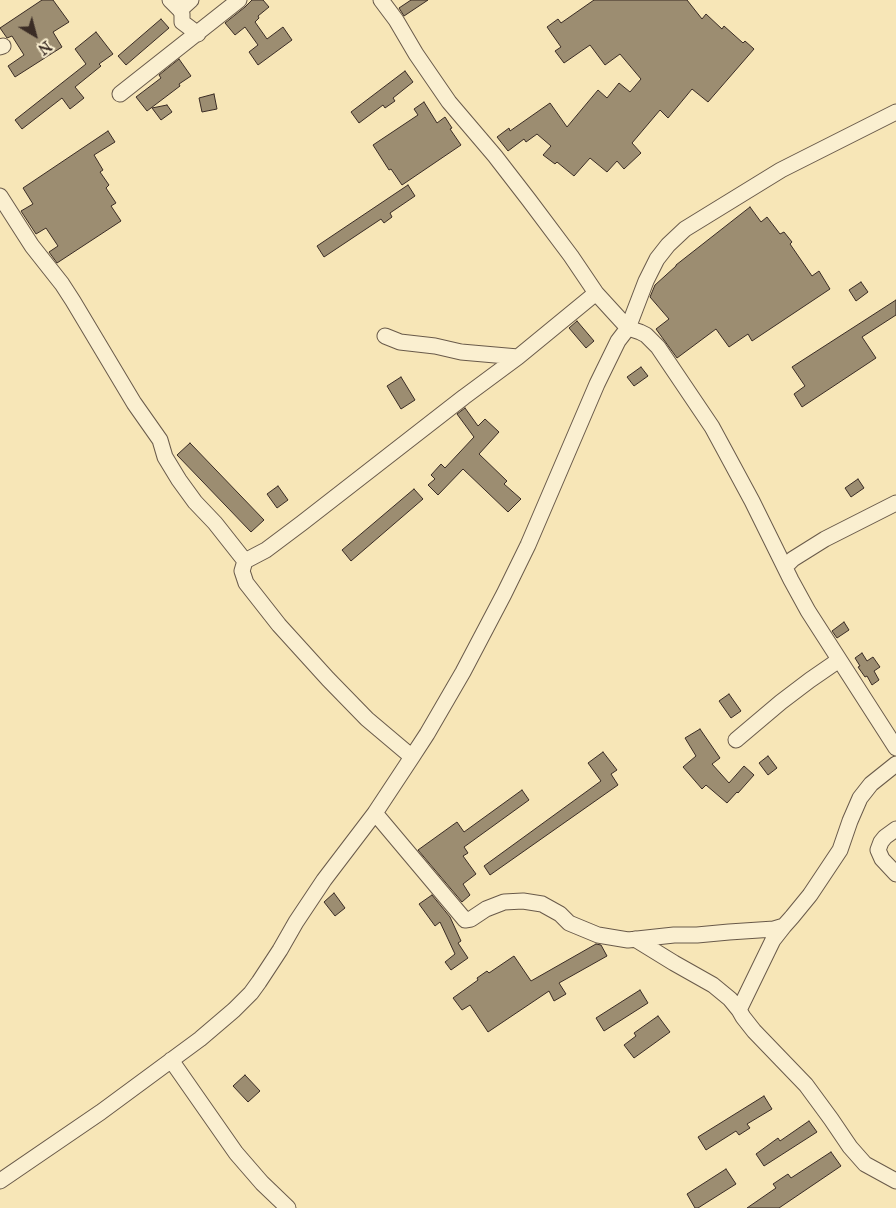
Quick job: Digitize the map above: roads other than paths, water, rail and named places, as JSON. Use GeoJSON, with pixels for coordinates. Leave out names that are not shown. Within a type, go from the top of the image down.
{"type":"FeatureCollection","features":[{"type":"Feature","properties":{"kind":"street"},"geometry":{"type":"LineString","coordinates":[[192,0],[175,5],[182,14],[182,22],[198,34]]}},
{"type":"Feature","properties":{"kind":"street"},"geometry":{"type":"LineString","coordinates":[[120,94],[239,0]]}},
{"type":"Feature","properties":{"kind":"street"},"geometry":{"type":"LineString","coordinates":[[381,0],[449,102],[529,200],[596,293],[628,328],[650,338],[658,347],[712,428],[808,611],[896,748]]}},
{"type":"Feature","properties":{"kind":"street"},"geometry":{"type":"LineString","coordinates":[[0,1181],[72,1132],[171,1060],[221,1022],[251,993],[324,880],[375,813],[412,757],[463,672],[532,536],[571,442],[618,341],[628,328],[646,281],[657,259],[668,245],[685,229],[781,170],[896,112]]}},
{"type":"Feature","properties":{"kind":"street"},"geometry":{"type":"LineString","coordinates":[[0,196],[32,246],[73,301],[134,403],[160,440],[166,457],[179,480],[245,561]]}},
{"type":"Feature","properties":{"kind":"street"},"geometry":{"type":"LineString","coordinates":[[412,757],[367,719],[328,680],[284,630],[246,583],[242,571],[245,561],[266,550],[518,357],[596,293]]}},
{"type":"Feature","properties":{"kind":"street"},"geometry":{"type":"LineString","coordinates":[[385,336],[400,342],[435,346],[462,352],[518,357]]}},
{"type":"Feature","properties":{"kind":"street"},"geometry":{"type":"LineString","coordinates":[[785,567],[793,559],[825,539],[896,503]]}},
{"type":"Feature","properties":{"kind":"street"},"geometry":{"type":"LineString","coordinates":[[736,740],[781,702],[839,660]]}},
{"type":"Feature","properties":{"kind":"street"},"geometry":{"type":"LineString","coordinates":[[739,1010],[773,940],[810,894],[840,850],[860,798],[871,784],[896,764]]}},
{"type":"Feature","properties":{"kind":"street"},"geometry":{"type":"LineString","coordinates":[[375,813],[465,920],[471,919],[486,909],[504,902],[524,901],[542,904],[560,914],[570,923],[598,935],[628,940],[774,929],[784,926]]}},
{"type":"Feature","properties":{"kind":"street"},"geometry":{"type":"LineString","coordinates":[[896,829],[885,837],[878,850],[882,859],[896,874]]}},
{"type":"Feature","properties":{"kind":"street"},"geometry":{"type":"LineString","coordinates":[[635,939],[713,985],[730,999],[754,1031],[806,1085],[855,1153],[866,1164],[896,1181]]}},
{"type":"Feature","properties":{"kind":"street"},"geometry":{"type":"LineString","coordinates":[[171,1060],[236,1152],[262,1183],[288,1208]]}}]}
